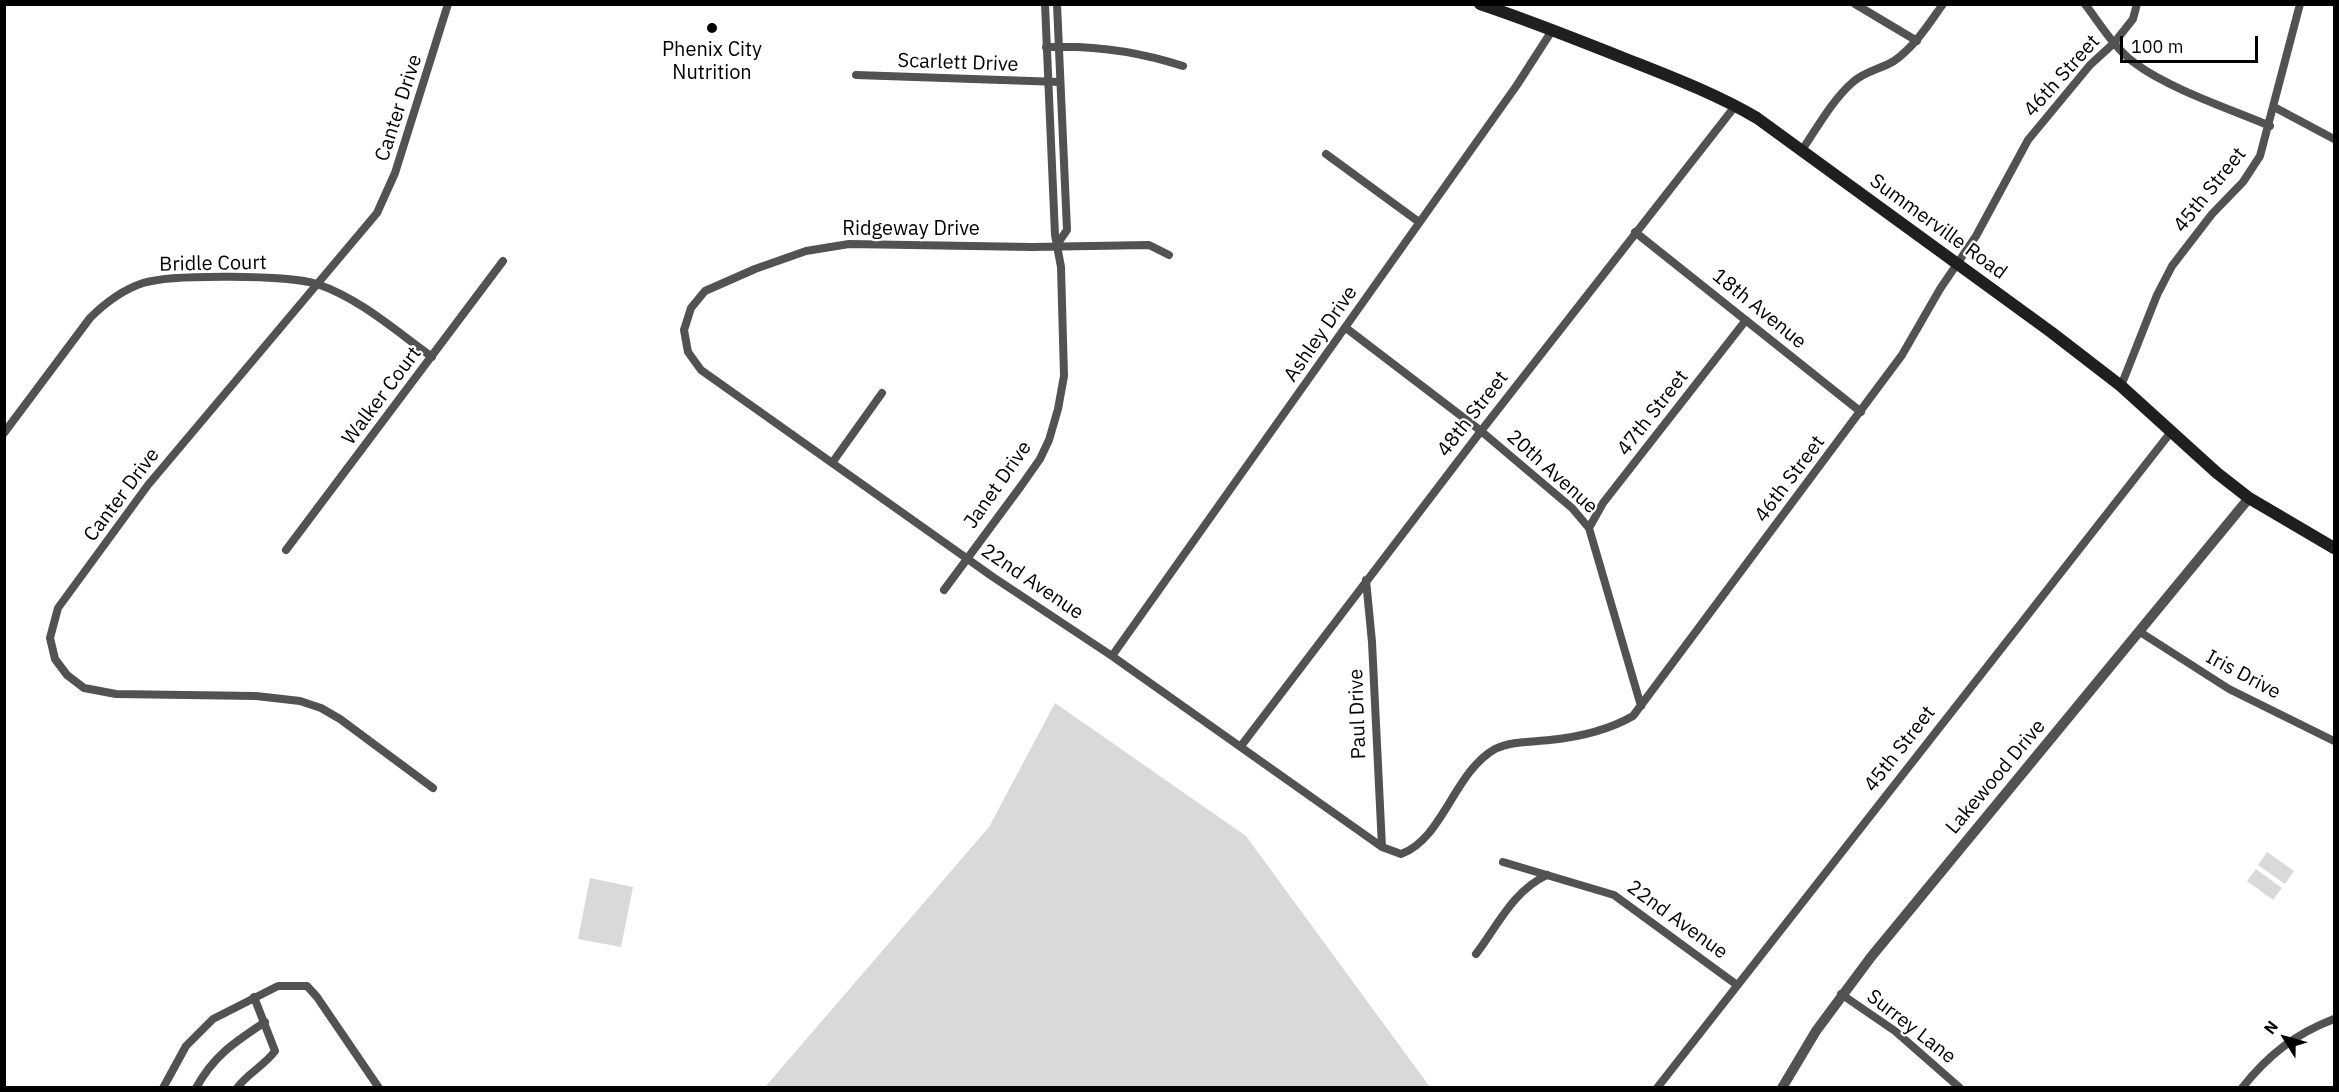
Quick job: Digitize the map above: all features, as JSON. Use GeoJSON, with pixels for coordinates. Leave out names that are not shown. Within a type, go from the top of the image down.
{"type":"FeatureCollection","features":[{"type":"Feature","properties":{"kind":"main road","name":"Summerville Road"},"geometry":{"type":"LineString","coordinates":[[1486,5],[1553,29],[1736,105],[1802,150],[2121,386],[2249,498],[2334,548]]}},
{"type":"Feature","properties":{"kind":"street","name":"Canter Drive"},"geometry":{"type":"LineString","coordinates":[[433,788],[321,708],[279,698],[94,691],[84,688],[67,675],[55,659],[51,628],[58,608],[148,486],[376,213],[387,194],[448,4]]}},
{"type":"Feature","properties":{"kind":"street","name":"Janet Drive"},"geometry":{"type":"LineString","coordinates":[[944,590],[1040,459],[1058,408],[1064,376],[1061,267],[1056,246],[1045,4]]}},
{"type":"Feature","properties":{"kind":"street"},"geometry":{"type":"LineString","coordinates":[[1056,246],[1067,230],[1057,4]]}},
{"type":"Feature","properties":{"kind":"street"},"geometry":{"type":"LineString","coordinates":[[1855,4],[1917,41]]}},
{"type":"Feature","properties":{"kind":"street"},"geometry":{"type":"LineString","coordinates":[[1802,150],[1851,83],[1870,70],[1891,62],[1917,41],[1943,4]]}},
{"type":"Feature","properties":{"kind":"street"},"geometry":{"type":"LineString","coordinates":[[2085,4],[2114,43],[2135,64],[2154,75],[2270,126]]}},
{"type":"Feature","properties":{"kind":"street","name":"46th Street"},"geometry":{"type":"LineString","coordinates":[[1382,847],[1401,854],[1413,850],[1422,841],[1458,786],[1479,761],[1496,749],[1614,728],[1633,716],[1902,355],[1956,263],[1976,236],[2028,140],[2090,65],[2114,43],[2133,19],[2137,4]]}},
{"type":"Feature","properties":{"kind":"street","name":"45th Street"},"geometry":{"type":"LineString","coordinates":[[2121,386],[2157,295],[2172,266],[2205,222],[2256,165],[2270,126],[2300,4]]}},
{"type":"Feature","properties":{"kind":"street","name":"Ashley Drive"},"geometry":{"type":"LineString","coordinates":[[1112,656],[1517,86],[1553,29]]}},
{"type":"Feature","properties":{"kind":"street"},"geometry":{"type":"LineString","coordinates":[[1046,47],[1076,44],[1132,51],[1183,66]]}},
{"type":"Feature","properties":{"kind":"street","name":"Scarlett Drive"},"geometry":{"type":"LineString","coordinates":[[856,75],[1060,82]]}},
{"type":"Feature","properties":{"kind":"street","name":"48th Street"},"geometry":{"type":"LineString","coordinates":[[1241,746],[1481,431],[1736,105]]}},
{"type":"Feature","properties":{"kind":"street"},"geometry":{"type":"LineString","coordinates":[[2274,107],[2334,139]]}},
{"type":"Feature","properties":{"kind":"street"},"geometry":{"type":"LineString","coordinates":[[1326,154],[1419,222]]}},
{"type":"Feature","properties":{"kind":"street","name":"18th Avenue"},"geometry":{"type":"LineString","coordinates":[[1635,232],[1861,412]]}},
{"type":"Feature","properties":{"kind":"street","name":"Ridgeway Drive"},"geometry":{"type":"LineString","coordinates":[[684,330],[691,308],[705,291],[755,269],[827,246],[849,244],[1149,245],[1169,255]]}},
{"type":"Feature","properties":{"kind":"street","name":"Walker Court"},"geometry":{"type":"LineString","coordinates":[[286,550],[503,261]]}},
{"type":"Feature","properties":{"kind":"street","name":"Bridle Court"},"geometry":{"type":"LineString","coordinates":[[4,433],[90,318],[105,303],[123,291],[153,281],[207,277],[315,284],[363,308],[432,357]]}},
{"type":"Feature","properties":{"kind":"street","name":"47th Street"},"geometry":{"type":"LineString","coordinates":[[1589,528],[1603,503],[1746,320]]}},
{"type":"Feature","properties":{"kind":"street","name":"20th Avenue"},"geometry":{"type":"LineString","coordinates":[[1346,327],[1481,431],[1564,500],[1589,528],[1641,706]]}},
{"type":"Feature","properties":{"kind":"street","name":"22nd Avenue"},"geometry":{"type":"LineString","coordinates":[[684,330],[688,352],[701,370],[967,559],[1112,656],[1382,847]]}},
{"type":"Feature","properties":{"kind":"street"},"geometry":{"type":"LineString","coordinates":[[832,463],[882,393]]}},
{"type":"Feature","properties":{"kind":"street","name":"45th Street"},"geometry":{"type":"LineString","coordinates":[[1657,1088],[2171,432]]}},
{"type":"Feature","properties":{"kind":"street","name":"Lakewood Drive"},"geometry":{"type":"LineString","coordinates":[[1782,1088],[1841,994],[2249,498]]}},
{"type":"Feature","properties":{"kind":"street","name":"Paul Drive"},"geometry":{"type":"LineString","coordinates":[[1366,580],[1372,642],[1382,847]]}},
{"type":"Feature","properties":{"kind":"street","name":"Iris Drive"},"geometry":{"type":"LineString","coordinates":[[2140,632],[2229,689],[2334,741]]}},
{"type":"Feature","properties":{"kind":"street","name":"22nd Avenue"},"geometry":{"type":"LineString","coordinates":[[1503,862],[1594,891],[1605,890],[1737,985]]}},
{"type":"Feature","properties":{"kind":"street"},"geometry":{"type":"LineString","coordinates":[[1476,954],[1512,903],[1529,884],[1547,875]]}},
{"type":"Feature","properties":{"kind":"street"},"geometry":{"type":"LineString","coordinates":[[163,1088],[186,1046],[213,1019],[278,986],[307,986],[317,997],[379,1088]]}},
{"type":"Feature","properties":{"kind":"street","name":"Surrey Lane"},"geometry":{"type":"LineString","coordinates":[[1841,994],[1895,1031],[1960,1088]]}},
{"type":"Feature","properties":{"kind":"street"},"geometry":{"type":"LineString","coordinates":[[237,1088],[244,1079],[267,1062],[275,1051],[254,997]]}},
{"type":"Feature","properties":{"kind":"street"},"geometry":{"type":"LineString","coordinates":[[2241,1088],[2259,1065],[2284,1043],[2334,1019]]}},
{"type":"Feature","properties":{"kind":"street"},"geometry":{"type":"LineString","coordinates":[[196,1088],[208,1065],[231,1044],[265,1022]]}},
{"type":"Feature","properties":{"kind":"shaded area"},"geometry":{"type":"Polygon","coordinates":[[[1055,703],[1246,836],[1430,1087],[765,1087],[989,827],[1055,703]]]}},
{"type":"Feature","properties":{"kind":"shaded area"},"geometry":{"type":"Polygon","coordinates":[[[2267,852],[2294,871],[2285,884],[2258,865],[2267,852]]]}},
{"type":"Feature","properties":{"kind":"shaded area"},"geometry":{"type":"Polygon","coordinates":[[[2256,869],[2282,888],[2273,900],[2247,881],[2256,869]]]}},
{"type":"Feature","properties":{"kind":"shaded area"},"geometry":{"type":"Polygon","coordinates":[[[590,878],[633,887],[621,947],[578,939],[590,878]]]}},
{"type":"Feature","properties":{"kind":"place","name":"Phenix City Nutrition"},"geometry":{"type":"Point","coordinates":[712,28]}}]}
